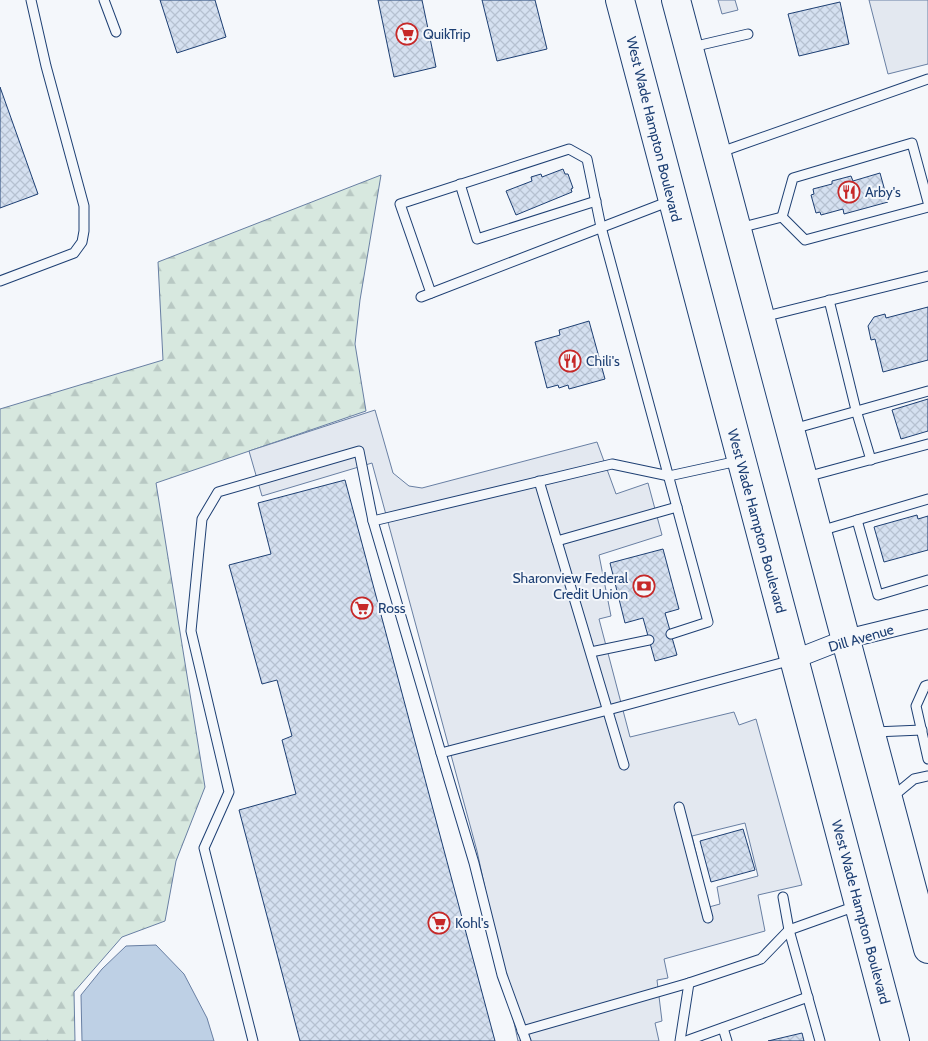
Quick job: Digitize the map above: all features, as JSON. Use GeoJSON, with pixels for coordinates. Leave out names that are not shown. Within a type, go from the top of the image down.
{"type":"FeatureCollection","features":[{"type":"Feature","properties":{"kind":"main road","name":"West Wade Hampton Boulevard"},"geometry":{"type":"LineString","coordinates":[[620,0],[895,1041]]}},
{"type":"Feature","properties":{"kind":"main road"},"geometry":{"type":"LineString","coordinates":[[676,0],[928,949]]}},
{"type":"Feature","properties":{"kind":"street","name":"Dill Avenue"},"geometry":{"type":"LineString","coordinates":[[795,659],[846,639],[928,619]]}},
{"type":"Feature","properties":{"kind":"lane"},"geometry":{"type":"LineString","coordinates":[[0,281],[74,253],[82,242],[84,231],[84,206],[46,66],[32,0]]}},
{"type":"Feature","properties":{"kind":"lane"},"geometry":{"type":"LineString","coordinates":[[104,0],[116,32]]}},
{"type":"Feature","properties":{"kind":"lane"},"geometry":{"type":"LineString","coordinates":[[688,48],[748,34]]}},
{"type":"Feature","properties":{"kind":"lane"},"geometry":{"type":"LineString","coordinates":[[716,154],[928,79]]}},
{"type":"Feature","properties":{"kind":"lane"},"geometry":{"type":"LineString","coordinates":[[782,217],[793,178],[912,142],[928,202]]}},
{"type":"Feature","properties":{"kind":"lane"},"geometry":{"type":"LineString","coordinates":[[431,293],[400,204],[568,149],[587,159],[601,227],[708,622],[671,634]]}},
{"type":"Feature","properties":{"kind":"lane"},"geometry":{"type":"LineString","coordinates":[[460,184],[477,239],[596,201]]}},
{"type":"Feature","properties":{"kind":"lane"},"geometry":{"type":"LineString","coordinates":[[420,297],[672,200]]}},
{"type":"Feature","properties":{"kind":"lane"},"geometry":{"type":"LineString","coordinates":[[782,217],[805,240],[928,207]]}},
{"type":"Feature","properties":{"kind":"lane"},"geometry":{"type":"LineString","coordinates":[[736,229],[782,217]]}},
{"type":"Feature","properties":{"kind":"lane"},"geometry":{"type":"LineString","coordinates":[[760,318],[928,276]]}},
{"type":"Feature","properties":{"kind":"lane"},"geometry":{"type":"LineString","coordinates":[[829,300],[856,410],[871,460]]}},
{"type":"Feature","properties":{"kind":"lane"},"geometry":{"type":"LineString","coordinates":[[790,430],[928,391]]}},
{"type":"Feature","properties":{"kind":"lane"},"geometry":{"type":"LineString","coordinates":[[803,478],[928,444]]}},
{"type":"Feature","properties":{"kind":"lane"},"geometry":{"type":"LineString","coordinates":[[254,1041],[204,848],[229,792],[191,631],[202,519],[218,492],[359,451],[373,521],[474,863],[502,975],[526,1041]]}},
{"type":"Feature","properties":{"kind":"lane"},"geometry":{"type":"LineString","coordinates":[[373,521],[612,464],[669,476],[741,460]]}},
{"type":"Feature","properties":{"kind":"lane"},"geometry":{"type":"LineString","coordinates":[[539,481],[624,765]]}},
{"type":"Feature","properties":{"kind":"lane"},"geometry":{"type":"LineString","coordinates":[[818,532],[928,499]]}},
{"type":"Feature","properties":{"kind":"lane"},"geometry":{"type":"LineString","coordinates":[[557,541],[678,507]]}},
{"type":"Feature","properties":{"kind":"lane"},"geometry":{"type":"LineString","coordinates":[[857,520],[878,595],[928,580]]}},
{"type":"Feature","properties":{"kind":"lane"},"geometry":{"type":"LineString","coordinates":[[591,652],[649,640]]}},
{"type":"Feature","properties":{"kind":"lane"},"geometry":{"type":"LineString","coordinates":[[441,753],[795,659]]}},
{"type":"Feature","properties":{"kind":"lane"},"geometry":{"type":"LineString","coordinates":[[928,685],[925,686],[916,706],[928,758]]}},
{"type":"Feature","properties":{"kind":"lane"},"geometry":{"type":"LineString","coordinates":[[871,732],[922,730]]}},
{"type":"Feature","properties":{"kind":"lane"},"geometry":{"type":"LineString","coordinates":[[889,800],[914,779],[928,776]]}},
{"type":"Feature","properties":{"kind":"lane"},"geometry":{"type":"LineString","coordinates":[[679,807],[708,918]]}},
{"type":"Feature","properties":{"kind":"lane"},"geometry":{"type":"LineString","coordinates":[[783,898],[820,1041]]}},
{"type":"Feature","properties":{"kind":"lane"},"geometry":{"type":"LineString","coordinates":[[522,1031],[688,983],[761,959],[790,930],[859,905]]}},
{"type":"Feature","properties":{"kind":"lane"},"geometry":{"type":"LineString","coordinates":[[680,1041],[688,983]]}},
{"type":"Feature","properties":{"kind":"lane"},"geometry":{"type":"LineString","coordinates":[[686,1041],[808,997]]}},
{"type":"Feature","properties":{"kind":"lane"},"geometry":{"type":"LineString","coordinates":[[723,1028],[727,1041]]}},
{"type":"Feature","properties":{"kind":"green space"},"geometry":{"type":"Polygon","coordinates":[[[381,175],[360,300],[355,344],[366,411],[156,483],[205,787],[176,861],[165,921],[122,937],[74,992],[75,1041],[0,1041],[0,409],[163,360],[158,262],[381,175]]]}},
{"type":"Feature","properties":{"kind":"shaded area"},"geometry":{"type":"Polygon","coordinates":[[[718,0],[735,0],[738,10],[722,14],[718,0]]]}},
{"type":"Feature","properties":{"kind":"shaded area"},"geometry":{"type":"Polygon","coordinates":[[[869,0],[928,0],[928,64],[888,74],[869,0]]]}},
{"type":"Feature","properties":{"kind":"shaded area"},"geometry":{"type":"Polygon","coordinates":[[[375,410],[393,473],[409,486],[422,488],[597,442],[616,494],[648,483],[662,535],[599,555],[611,616],[599,619],[630,737],[734,712],[739,725],[756,719],[802,885],[758,895],[765,931],[664,959],[668,978],[657,980],[662,1021],[655,1023],[659,1041],[518,1041],[477,851],[372,463],[262,496],[249,451],[375,410]],[[745,823],[692,836],[709,907],[720,904],[717,887],[758,876],[745,823]]]}},
{"type":"Feature","properties":{"kind":"water"},"geometry":{"type":"Polygon","coordinates":[[[156,945],[184,974],[207,1018],[214,1041],[82,1041],[81,995],[102,969],[126,946],[156,945]]]}},
{"type":"Feature","properties":{"kind":"building"},"geometry":{"type":"Polygon","coordinates":[[[160,0],[215,0],[226,37],[177,53],[160,0]]]}},
{"type":"Feature","properties":{"kind":"building","name":"QuikTrip"},"geometry":{"type":"Polygon","coordinates":[[[378,0],[422,0],[436,67],[394,77],[378,0]]]}},
{"type":"Feature","properties":{"kind":"building","name":"QuikTrip"},"geometry":{"type":"Polygon","coordinates":[[[482,0],[535,0],[547,49],[497,61],[482,0]]]}},
{"type":"Feature","properties":{"kind":"building"},"geometry":{"type":"Polygon","coordinates":[[[840,2],[849,44],[799,56],[788,14],[840,2]]]}},
{"type":"Feature","properties":{"kind":"building"},"geometry":{"type":"Polygon","coordinates":[[[0,87],[38,194],[0,208],[0,87]]]}},
{"type":"Feature","properties":{"kind":"building"},"geometry":{"type":"Polygon","coordinates":[[[563,169],[565,174],[568,174],[573,188],[571,189],[572,192],[516,215],[506,191],[532,181],[531,177],[541,174],[542,177],[563,169]]]}},
{"type":"Feature","properties":{"kind":"building","name":"Arby's"},"geometry":{"type":"Polygon","coordinates":[[[880,173],[888,202],[844,214],[843,209],[821,215],[820,212],[816,213],[811,195],[814,194],[813,189],[851,176],[853,181],[880,173]]]}},
{"type":"Feature","properties":{"kind":"building"},"geometry":{"type":"Polygon","coordinates":[[[928,307],[928,360],[883,372],[875,339],[871,340],[868,326],[874,317],[885,314],[886,318],[928,307]]]}},
{"type":"Feature","properties":{"kind":"building","name":"Chili's"},"geometry":{"type":"Polygon","coordinates":[[[589,321],[605,379],[569,389],[568,385],[559,388],[558,385],[547,388],[535,342],[560,335],[559,330],[589,321]]]}},
{"type":"Feature","properties":{"kind":"building"},"geometry":{"type":"Polygon","coordinates":[[[928,399],[928,431],[901,439],[892,410],[928,399]]]}},
{"type":"Feature","properties":{"kind":"building"},"geometry":{"type":"Polygon","coordinates":[[[345,480],[495,1041],[300,1041],[239,810],[296,794],[282,740],[292,736],[277,680],[262,684],[229,565],[271,554],[258,503],[345,480]]]}},
{"type":"Feature","properties":{"kind":"building"},"geometry":{"type":"Polygon","coordinates":[[[917,515],[918,519],[928,516],[928,550],[884,562],[874,527],[917,515]]]}},
{"type":"Feature","properties":{"kind":"building","name":"Sharonview Federal Credit Union"},"geometry":{"type":"Polygon","coordinates":[[[663,549],[679,609],[665,613],[677,655],[655,661],[643,618],[625,623],[610,563],[663,549]]]}},
{"type":"Feature","properties":{"kind":"building"},"geometry":{"type":"Polygon","coordinates":[[[743,829],[755,870],[711,882],[700,841],[743,829]]]}},
{"type":"Feature","properties":{"kind":"building"},"geometry":{"type":"Polygon","coordinates":[[[802,1033],[804,1041],[768,1041],[802,1033]]]}},
{"type":"Feature","properties":{"kind":"place","name":"QuikTrip"},"geometry":{"type":"Point","coordinates":[407,34]}},
{"type":"Feature","properties":{"kind":"place","name":"Arby's"},"geometry":{"type":"Point","coordinates":[849,192]}},
{"type":"Feature","properties":{"kind":"place","name":"Chili's"},"geometry":{"type":"Point","coordinates":[570,361]}},
{"type":"Feature","properties":{"kind":"place","name":"Sharonview Federal Credit Union"},"geometry":{"type":"Point","coordinates":[644,586]}},
{"type":"Feature","properties":{"kind":"place","name":"Ross"},"geometry":{"type":"Point","coordinates":[362,608]}},
{"type":"Feature","properties":{"kind":"place","name":"Kohl's"},"geometry":{"type":"Point","coordinates":[439,923]}}]}
